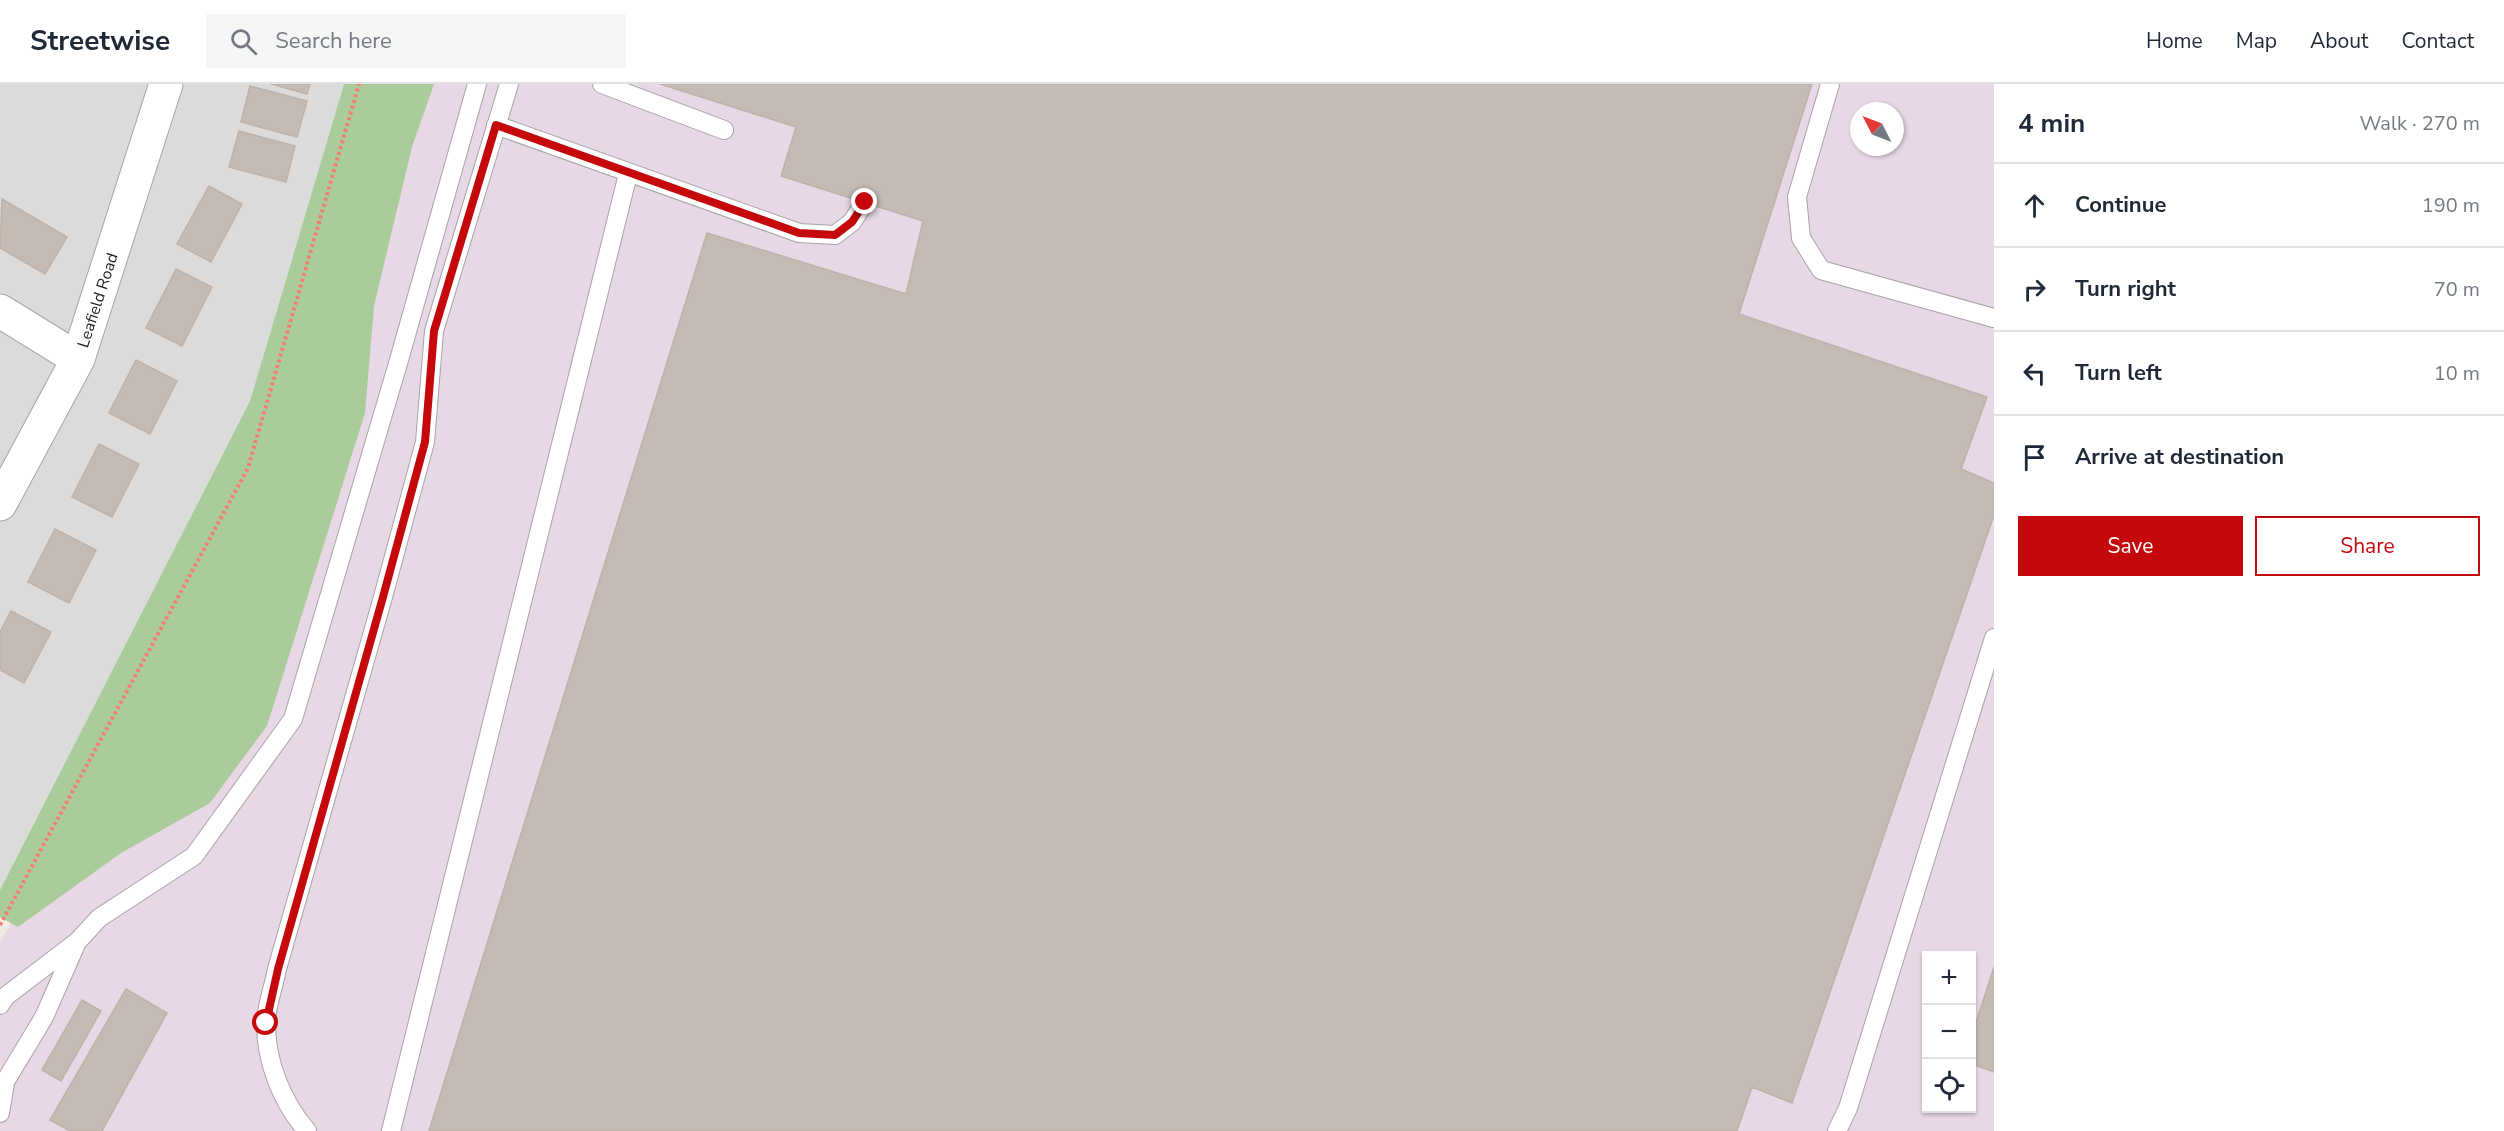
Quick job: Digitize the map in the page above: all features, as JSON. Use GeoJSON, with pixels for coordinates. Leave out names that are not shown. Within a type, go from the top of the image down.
{"type":"FeatureCollection","features":[{"type":"Feature","properties":{"kind":"street","name":"Leafield Road"},"geometry":{"type":"LineString","coordinates":[[0,504],[78,359],[166,84]]}},
{"type":"Feature","properties":{"kind":"street"},"geometry":{"type":"LineString","coordinates":[[0,311],[78,359]]}},
{"type":"Feature","properties":{"kind":"lane"},"geometry":{"type":"LineString","coordinates":[[0,1005],[6,996],[77,942],[99,918],[194,856],[293,719],[399,360],[477,84]]}},
{"type":"Feature","properties":{"kind":"lane"},"geometry":{"type":"LineString","coordinates":[[307,1131],[300,1123],[273,1073],[266,1023],[278,969],[425,442],[434,331],[509,84]]}},
{"type":"Feature","properties":{"kind":"lane"},"geometry":{"type":"LineString","coordinates":[[602,84],[724,130]]}},
{"type":"Feature","properties":{"kind":"lane"},"geometry":{"type":"LineString","coordinates":[[1830,84],[1797,197],[1801,238],[1821,270],[1994,318]]}},
{"type":"Feature","properties":{"kind":"lane"},"geometry":{"type":"LineString","coordinates":[[496,125],[628,174],[799,233],[835,235],[852,222],[865,202]]}},
{"type":"Feature","properties":{"kind":"lane"},"geometry":{"type":"LineString","coordinates":[[391,1131],[628,174]]}},
{"type":"Feature","properties":{"kind":"lane"},"geometry":{"type":"LineString","coordinates":[[1837,1131],[1848,1108],[1992,650]]}},
{"type":"Feature","properties":{"kind":"lane"},"geometry":{"type":"LineString","coordinates":[[0,1113],[2,1086],[44,1017],[77,942]]}},
{"type":"Feature","properties":{"kind":"path"},"geometry":{"type":"LineString","coordinates":[[0,925],[249,468],[359,84]]}},
{"type":"Feature","properties":{"kind":"shaded area"},"geometry":{"type":"Polygon","coordinates":[[[0,84],[344,84],[250,401],[0,890],[0,84]]]}},
{"type":"Feature","properties":{"kind":"shaded area"},"geometry":{"type":"Polygon","coordinates":[[[369,84],[1994,84],[1994,1131],[0,1131],[0,943],[258,473],[369,84]]]}},
{"type":"Feature","properties":{"kind":"green space"},"geometry":{"type":"Polygon","coordinates":[[[344,84],[434,84],[412,147],[374,306],[365,413],[267,726],[210,803],[121,853],[18,927],[0,917],[0,890],[250,401],[344,84]]]}},
{"type":"Feature","properties":{"kind":"building"},"geometry":{"type":"Polygon","coordinates":[[[271,84],[310,84],[307,94],[271,84]]]}},
{"type":"Feature","properties":{"kind":"building"},"geometry":{"type":"Polygon","coordinates":[[[660,84],[1812,84],[1739,314],[1987,397],[1961,469],[1994,483],[1994,515],[1792,1103],[1752,1087],[1737,1131],[429,1131],[707,233],[906,294],[923,221],[781,176],[796,127],[660,84]]]}},
{"type":"Feature","properties":{"kind":"building"},"geometry":{"type":"Polygon","coordinates":[[[250,86],[307,101],[297,137],[241,122],[250,86]]]}},
{"type":"Feature","properties":{"kind":"building"},"geometry":{"type":"Polygon","coordinates":[[[239,131],[295,146],[286,182],[229,167],[239,131]]]}},
{"type":"Feature","properties":{"kind":"building"},"geometry":{"type":"Polygon","coordinates":[[[209,186],[242,204],[211,262],[177,244],[209,186]]]}},
{"type":"Feature","properties":{"kind":"building"},"geometry":{"type":"Polygon","coordinates":[[[2,199],[67,237],[45,274],[0,248],[2,199]]]}},
{"type":"Feature","properties":{"kind":"building"},"geometry":{"type":"Polygon","coordinates":[[[176,269],[212,287],[182,346],[146,328],[176,269]]]}},
{"type":"Feature","properties":{"kind":"building"},"geometry":{"type":"Polygon","coordinates":[[[136,360],[177,381],[150,434],[109,413],[136,360]]]}},
{"type":"Feature","properties":{"kind":"building"},"geometry":{"type":"Polygon","coordinates":[[[99,444],[139,464],[112,517],[72,497],[99,444]]]}},
{"type":"Feature","properties":{"kind":"building"},"geometry":{"type":"Polygon","coordinates":[[[55,529],[96,550],[69,603],[28,582],[55,529]]]}},
{"type":"Feature","properties":{"kind":"building"},"geometry":{"type":"Polygon","coordinates":[[[11,611],[51,632],[24,683],[0,670],[0,632],[11,611]]]}},
{"type":"Feature","properties":{"kind":"building"},"geometry":{"type":"Polygon","coordinates":[[[1994,967],[1994,1072],[1976,1065],[1976,1023],[1994,967]]]}},
{"type":"Feature","properties":{"kind":"building"},"geometry":{"type":"Polygon","coordinates":[[[126,989],[167,1013],[102,1131],[70,1131],[50,1120],[126,989]]]}},
{"type":"Feature","properties":{"kind":"building"},"geometry":{"type":"Polygon","coordinates":[[[82,1000],[101,1011],[61,1081],[42,1070],[82,1000]]]}},
{"type":"Feature","properties":{"kind":"route"},"geometry":{"type":"LineString","coordinates":[[266,1023],[278,969],[425,442],[434,331],[496,125],[628,174],[799,233],[835,235],[852,222],[865,202]]}}]}
